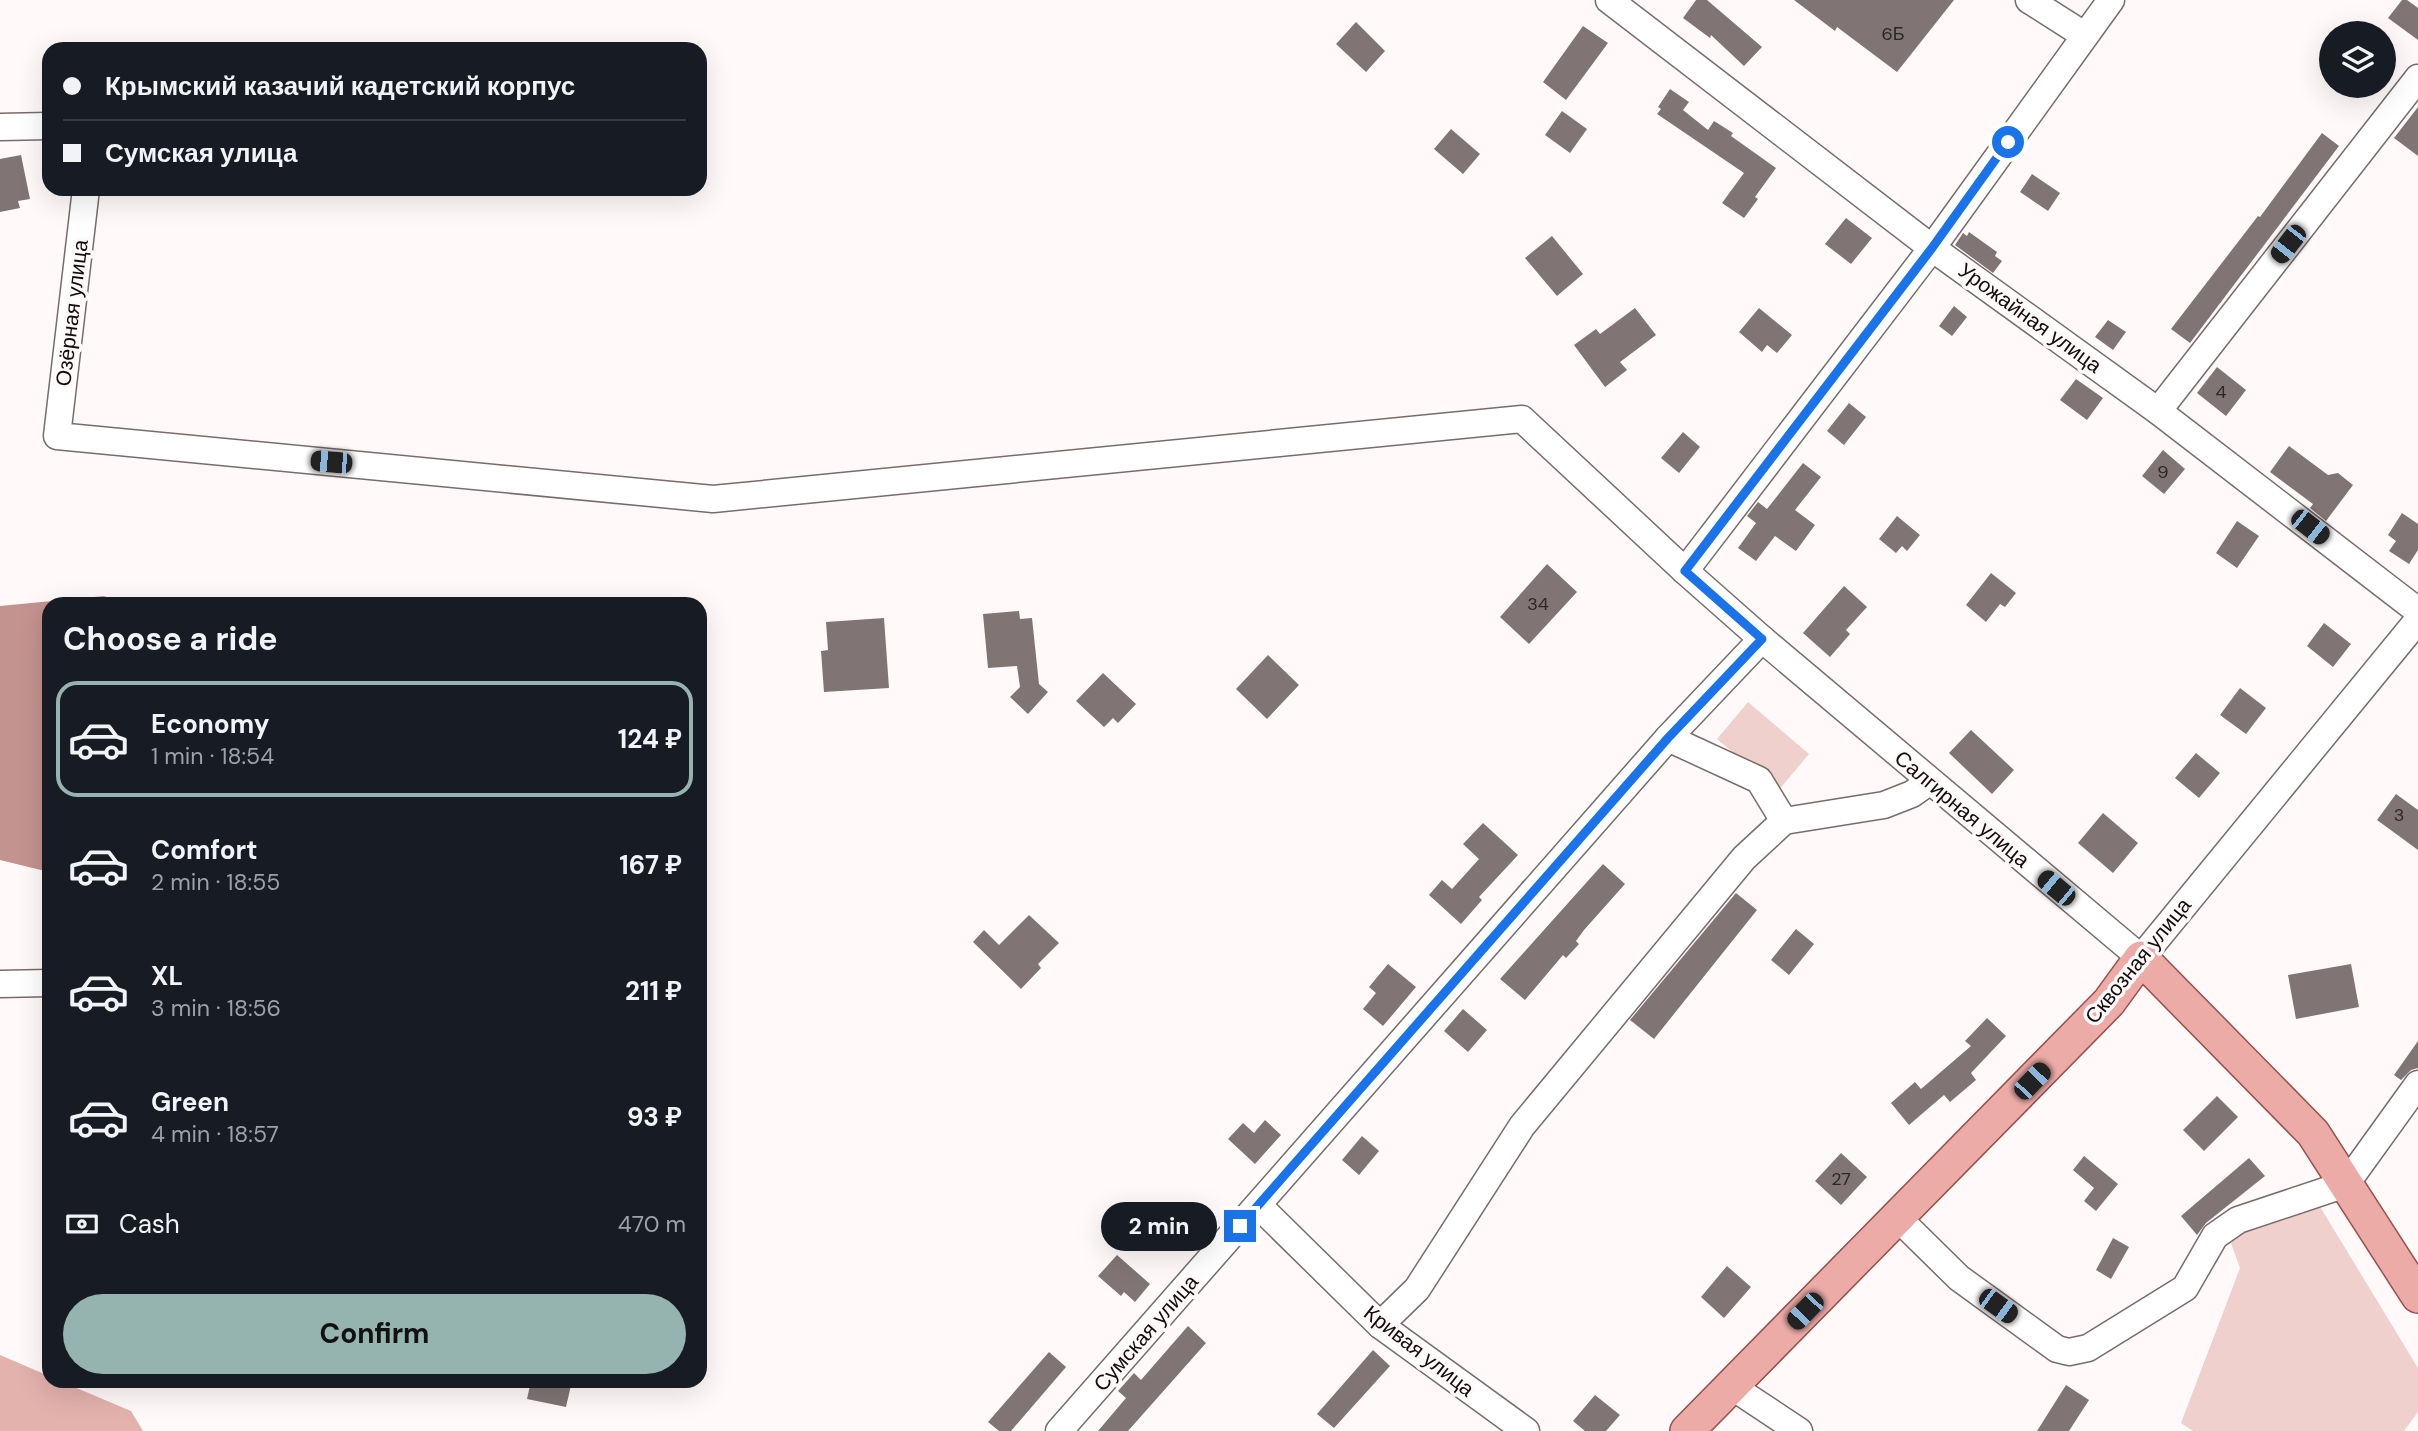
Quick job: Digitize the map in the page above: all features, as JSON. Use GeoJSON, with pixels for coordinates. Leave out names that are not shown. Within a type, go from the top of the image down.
{"type":"FeatureCollection","features":[{"type":"Feature","properties":{"kind":"main road","name":"Салгирная улица"},"geometry":{"type":"LineString","coordinates":[[2141,958],[2313,1133],[2418,1296]]}},
{"type":"Feature","properties":{"kind":"main road","name":"Сквозная улица"},"geometry":{"type":"LineString","coordinates":[[1687,1431],[2109,1002],[2141,958]]}},
{"type":"Feature","properties":{"kind":"street","name":"Урожайная улица"},"geometry":{"type":"LineString","coordinates":[[1608,0],[1932,248],[2158,411],[2418,611]]}},
{"type":"Feature","properties":{"kind":"street"},"geometry":{"type":"LineString","coordinates":[[2029,0],[2084,36]]}},
{"type":"Feature","properties":{"kind":"street"},"geometry":{"type":"LineString","coordinates":[[1685,571],[1932,248],[2111,0]]}},
{"type":"Feature","properties":{"kind":"street"},"geometry":{"type":"LineString","coordinates":[[2158,411],[2418,78]]}},
{"type":"Feature","properties":{"kind":"street"},"geometry":{"type":"LineString","coordinates":[[0,127],[42,126]]}},
{"type":"Feature","properties":{"kind":"street","name":"Озёрная улица"},"geometry":{"type":"LineString","coordinates":[[85,196],[57,436],[713,499],[1521,419]]}},
{"type":"Feature","properties":{"kind":"street","name":"Салгирная улица"},"geometry":{"type":"LineString","coordinates":[[1521,419],[1762,639],[2141,958]]}},
{"type":"Feature","properties":{"kind":"street","name":"Сквозная улица"},"geometry":{"type":"LineString","coordinates":[[2141,958],[2418,620]]}},
{"type":"Feature","properties":{"kind":"street","name":"Сумская улица"},"geometry":{"type":"LineString","coordinates":[[1059,1431],[1668,738],[1762,639]]}},
{"type":"Feature","properties":{"kind":"street"},"geometry":{"type":"LineString","coordinates":[[1668,738],[1759,780],[1784,821]]}},
{"type":"Feature","properties":{"kind":"street"},"geometry":{"type":"LineString","coordinates":[[1380,1325],[1417,1289],[1522,1126],[1744,858],[1784,821],[1884,805],[1912,794],[1929,782]]}},
{"type":"Feature","properties":{"kind":"street"},"geometry":{"type":"LineString","coordinates":[[0,984],[42,983]]}},
{"type":"Feature","properties":{"kind":"street"},"geometry":{"type":"LineString","coordinates":[[1896,1217],[1959,1278],[2057,1349],[2069,1352],[2088,1348],[2185,1289],[2215,1236],[2238,1220],[2346,1184],[2418,1084]]}},
{"type":"Feature","properties":{"kind":"street","name":"Кривая улица"},"geometry":{"type":"LineString","coordinates":[[1258,1205],[1380,1325],[1526,1431]]}},
{"type":"Feature","properties":{"kind":"street"},"geometry":{"type":"LineString","coordinates":[[1731,1385],[1800,1431]]}},
{"type":"Feature","properties":{"kind":"shaded area"},"geometry":{"type":"Polygon","coordinates":[[[42,602],[42,870],[0,860],[0,606],[42,602]]]}},
{"type":"Feature","properties":{"kind":"shaded area"},"geometry":{"type":"Polygon","coordinates":[[[1748,702],[1809,754],[1778,791],[1717,739],[1748,702]]]}},
{"type":"Feature","properties":{"kind":"shaded area"},"geometry":{"type":"Polygon","coordinates":[[[2319,1205],[2418,1368],[2418,1412],[2404,1431],[2193,1431],[2181,1423],[2240,1268],[2231,1243],[2240,1225],[2319,1205]]]}},
{"type":"Feature","properties":{"kind":"shaded area"},"geometry":{"type":"Polygon","coordinates":[[[0,1355],[42,1373],[42,1388],[77,1388],[131,1411],[143,1431],[0,1431],[0,1355]]]}},
{"type":"Feature","properties":{"kind":"building"},"geometry":{"type":"Polygon","coordinates":[[[1696,0],[1707,0],[1762,47],[1744,66],[1711,35],[1710,38],[1683,18],[1696,0]]]}},
{"type":"Feature","properties":{"kind":"building"},"geometry":{"type":"Polygon","coordinates":[[[1794,0],[1954,0],[1897,72],[1837,27],[1835,31],[1794,0]]]}},
{"type":"Feature","properties":{"kind":"building"},"geometry":{"type":"Polygon","coordinates":[[[2402,0],[2407,0],[2418,8],[2418,40],[2396,24],[2396,21],[2388,18],[2402,0]]]}},
{"type":"Feature","properties":{"kind":"building"},"geometry":{"type":"Polygon","coordinates":[[[1356,22],[1385,51],[1366,72],[1336,44],[1356,22]]]}},
{"type":"Feature","properties":{"kind":"building"},"geometry":{"type":"Polygon","coordinates":[[[1583,26],[1608,43],[1566,100],[1543,82],[1583,26]]]}},
{"type":"Feature","properties":{"kind":"building"},"geometry":{"type":"Polygon","coordinates":[[[1670,89],[1689,102],[1683,110],[1708,130],[1714,121],[1776,168],[1744,218],[1722,203],[1744,173],[1657,114],[1661,109],[1658,107],[1670,89]]]}},
{"type":"Feature","properties":{"kind":"building"},"geometry":{"type":"Polygon","coordinates":[[[2418,107],[2418,156],[2394,138],[2418,107]]]}},
{"type":"Feature","properties":{"kind":"building"},"geometry":{"type":"Polygon","coordinates":[[[1562,111],[1587,129],[1570,153],[1545,135],[1562,111]]]}},
{"type":"Feature","properties":{"kind":"building"},"geometry":{"type":"Polygon","coordinates":[[[1451,129],[1480,154],[1463,174],[1434,149],[1451,129]]]}},
{"type":"Feature","properties":{"kind":"building"},"geometry":{"type":"Polygon","coordinates":[[[2322,133],[2339,146],[2190,343],[2171,329],[2258,216],[2260,217],[2322,133]]]}},
{"type":"Feature","properties":{"kind":"building"},"geometry":{"type":"Polygon","coordinates":[[[21,155],[30,199],[18,201],[20,208],[0,212],[0,159],[21,155]]]}},
{"type":"Feature","properties":{"kind":"building"},"geometry":{"type":"Polygon","coordinates":[[[2032,174],[2060,193],[2048,211],[2020,192],[2032,174]]]}},
{"type":"Feature","properties":{"kind":"building"},"geometry":{"type":"Polygon","coordinates":[[[1846,218],[1872,238],[1851,264],[1825,244],[1846,218]]]}},
{"type":"Feature","properties":{"kind":"building"},"geometry":{"type":"Polygon","coordinates":[[[1969,232],[1997,252],[1995,256],[2002,261],[1993,273],[1955,245],[1963,233],[1967,236],[1969,232]]]}},
{"type":"Feature","properties":{"kind":"building"},"geometry":{"type":"Polygon","coordinates":[[[1552,236],[1583,274],[1557,296],[1525,258],[1552,236]]]}},
{"type":"Feature","properties":{"kind":"building"},"geometry":{"type":"Polygon","coordinates":[[[1954,306],[1967,317],[1952,336],[1939,326],[1954,306]]]}},
{"type":"Feature","properties":{"kind":"building"},"geometry":{"type":"Polygon","coordinates":[[[1635,308],[1656,335],[1620,362],[1627,370],[1605,387],[1574,345],[1596,329],[1600,334],[1635,308]]]}},
{"type":"Feature","properties":{"kind":"building"},"geometry":{"type":"Polygon","coordinates":[[[1759,308],[1792,335],[1777,353],[1767,345],[1762,352],[1739,332],[1759,308]]]}},
{"type":"Feature","properties":{"kind":"building"},"geometry":{"type":"Polygon","coordinates":[[[2108,320],[2126,332],[2113,350],[2095,337],[2108,320]]]}},
{"type":"Feature","properties":{"kind":"building"},"geometry":{"type":"Polygon","coordinates":[[[2217,367],[2246,390],[2226,416],[2197,393],[2217,367]]]}},
{"type":"Feature","properties":{"kind":"building"},"geometry":{"type":"Polygon","coordinates":[[[2076,379],[2103,398],[2087,420],[2060,400],[2076,379]]]}},
{"type":"Feature","properties":{"kind":"building"},"geometry":{"type":"Polygon","coordinates":[[[1849,403],[1866,417],[1844,445],[1827,431],[1849,403]]]}},
{"type":"Feature","properties":{"kind":"building"},"geometry":{"type":"Polygon","coordinates":[[[1683,432],[1700,447],[1679,473],[1661,458],[1683,432]]]}},
{"type":"Feature","properties":{"kind":"building"},"geometry":{"type":"Polygon","coordinates":[[[2289,446],[2328,475],[2338,473],[2353,485],[2326,521],[2310,508],[2313,504],[2270,472],[2289,446]]]}},
{"type":"Feature","properties":{"kind":"building"},"geometry":{"type":"Polygon","coordinates":[[[2163,450],[2185,469],[2164,494],[2142,476],[2163,450]]]}},
{"type":"Feature","properties":{"kind":"building"},"geometry":{"type":"Polygon","coordinates":[[[1803,463],[1821,477],[1795,510],[1815,525],[1796,551],[1775,536],[1756,561],[1738,548],[1756,523],[1747,516],[1758,502],[1767,509],[1803,463]]]}},
{"type":"Feature","properties":{"kind":"building"},"geometry":{"type":"Polygon","coordinates":[[[2402,513],[2418,524],[2418,550],[2409,564],[2389,551],[2396,541],[2388,535],[2402,513]]]}},
{"type":"Feature","properties":{"kind":"building"},"geometry":{"type":"Polygon","coordinates":[[[1897,516],[1920,535],[1907,551],[1902,546],[1896,553],[1879,539],[1897,516]]]}},
{"type":"Feature","properties":{"kind":"building"},"geometry":{"type":"Polygon","coordinates":[[[2237,521],[2259,536],[2237,568],[2216,553],[2237,521]]]}},
{"type":"Feature","properties":{"kind":"building"},"geometry":{"type":"Polygon","coordinates":[[[1547,564],[1577,592],[1529,644],[1500,617],[1547,564]]]}},
{"type":"Feature","properties":{"kind":"building"},"geometry":{"type":"Polygon","coordinates":[[[1991,573],[2016,593],[2005,607],[2000,604],[1986,622],[1966,605],[1991,573]]]}},
{"type":"Feature","properties":{"kind":"building"},"geometry":{"type":"Polygon","coordinates":[[[1844,586],[1867,607],[1846,630],[1850,634],[1830,657],[1803,633],[1844,586]]]}},
{"type":"Feature","properties":{"kind":"building"},"geometry":{"type":"Polygon","coordinates":[[[1019,611],[1020,619],[1032,618],[1039,684],[1048,692],[1028,714],[1010,697],[1020,687],[1017,666],[988,668],[983,614],[1019,611]]]}},
{"type":"Feature","properties":{"kind":"building"},"geometry":{"type":"Polygon","coordinates":[[[884,618],[889,688],[824,692],[821,651],[828,650],[826,622],[884,618]]]}},
{"type":"Feature","properties":{"kind":"building"},"geometry":{"type":"Polygon","coordinates":[[[2324,623],[2351,644],[2333,667],[2307,646],[2324,623]]]}},
{"type":"Feature","properties":{"kind":"building"},"geometry":{"type":"Polygon","coordinates":[[[1268,655],[1299,685],[1267,719],[1236,689],[1268,655]]]}},
{"type":"Feature","properties":{"kind":"building"},"geometry":{"type":"Polygon","coordinates":[[[1103,673],[1136,704],[1118,723],[1113,718],[1104,727],[1076,701],[1103,673]]]}},
{"type":"Feature","properties":{"kind":"building"},"geometry":{"type":"Polygon","coordinates":[[[2240,688],[2266,708],[2246,734],[2220,715],[2240,688]]]}},
{"type":"Feature","properties":{"kind":"building"},"geometry":{"type":"Polygon","coordinates":[[[1971,730],[2014,770],[1992,794],[1949,753],[1971,730]]]}},
{"type":"Feature","properties":{"kind":"building"},"geometry":{"type":"Polygon","coordinates":[[[2196,753],[2220,773],[2199,798],[2175,778],[2196,753]]]}},
{"type":"Feature","properties":{"kind":"building"},"geometry":{"type":"Polygon","coordinates":[[[2396,794],[2418,810],[2418,850],[2377,820],[2396,794]]]}},
{"type":"Feature","properties":{"kind":"building"},"geometry":{"type":"Polygon","coordinates":[[[2103,813],[2138,843],[2113,873],[2078,843],[2103,813]]]}},
{"type":"Feature","properties":{"kind":"building"},"geometry":{"type":"Polygon","coordinates":[[[1483,823],[1518,855],[1479,897],[1482,900],[1461,924],[1429,895],[1442,880],[1452,889],[1479,859],[1463,844],[1483,823]]]}},
{"type":"Feature","properties":{"kind":"building"},"geometry":{"type":"Polygon","coordinates":[[[1603,864],[1625,884],[1584,930],[1576,941],[1579,944],[1566,958],[1563,955],[1525,1000],[1500,979],[1603,864]]]}},
{"type":"Feature","properties":{"kind":"building"},"geometry":{"type":"Polygon","coordinates":[[[1736,893],[1757,910],[1654,1039],[1630,1020],[1736,893]]]}},
{"type":"Feature","properties":{"kind":"building"},"geometry":{"type":"Polygon","coordinates":[[[1029,915],[1059,943],[1038,964],[1041,968],[1021,989],[973,942],[984,930],[999,945],[1029,915]]]}},
{"type":"Feature","properties":{"kind":"building"},"geometry":{"type":"Polygon","coordinates":[[[1796,929],[1814,944],[1789,975],[1771,960],[1796,929]]]}},
{"type":"Feature","properties":{"kind":"building"},"geometry":{"type":"Polygon","coordinates":[[[1388,964],[1416,987],[1383,1026],[1363,1009],[1376,993],[1369,987],[1388,964]]]}},
{"type":"Feature","properties":{"kind":"building"},"geometry":{"type":"Polygon","coordinates":[[[2351,964],[2359,1007],[2296,1019],[2288,975],[2351,964]]]}},
{"type":"Feature","properties":{"kind":"building"},"geometry":{"type":"Polygon","coordinates":[[[1463,1009],[1487,1030],[1468,1052],[1444,1031],[1463,1009]]]}},
{"type":"Feature","properties":{"kind":"building"},"geometry":{"type":"Polygon","coordinates":[[[1987,1018],[2006,1036],[1971,1073],[1976,1080],[1950,1102],[1944,1095],[1909,1125],[1891,1103],[1915,1082],[1921,1089],[1971,1046],[1965,1041],[1987,1018]]]}},
{"type":"Feature","properties":{"kind":"building"},"geometry":{"type":"Polygon","coordinates":[[[2418,1041],[2418,1068],[2411,1070],[2401,1080],[2394,1075],[2418,1041]]]}},
{"type":"Feature","properties":{"kind":"building"},"geometry":{"type":"Polygon","coordinates":[[[2217,1096],[2238,1117],[2204,1151],[2183,1130],[2217,1096]]]}},
{"type":"Feature","properties":{"kind":"building"},"geometry":{"type":"Polygon","coordinates":[[[1265,1120],[1281,1135],[1255,1164],[1228,1139],[1243,1123],[1254,1133],[1265,1120]]]}},
{"type":"Feature","properties":{"kind":"building"},"geometry":{"type":"Polygon","coordinates":[[[1362,1136],[1379,1151],[1359,1175],[1342,1160],[1362,1136]]]}},
{"type":"Feature","properties":{"kind":"building"},"geometry":{"type":"Polygon","coordinates":[[[1841,1153],[1867,1177],[1841,1205],[1815,1181],[1841,1153]]]}},
{"type":"Feature","properties":{"kind":"building"},"geometry":{"type":"Polygon","coordinates":[[[2084,1156],[2118,1184],[2096,1211],[2084,1201],[2094,1188],[2073,1170],[2084,1156]]]}},
{"type":"Feature","properties":{"kind":"building"},"geometry":{"type":"Polygon","coordinates":[[[2249,1158],[2265,1176],[2206,1223],[2197,1235],[2181,1216],[2249,1158]]]}},
{"type":"Feature","properties":{"kind":"building"},"geometry":{"type":"Polygon","coordinates":[[[2113,1238],[2129,1247],[2111,1279],[2096,1270],[2113,1238]]]}},
{"type":"Feature","properties":{"kind":"building"},"geometry":{"type":"Polygon","coordinates":[[[1117,1255],[1150,1284],[1135,1302],[1124,1292],[1121,1296],[1098,1276],[1117,1255]]]}},
{"type":"Feature","properties":{"kind":"building"},"geometry":{"type":"Polygon","coordinates":[[[1727,1266],[1751,1287],[1724,1318],[1701,1297],[1727,1266]]]}},
{"type":"Feature","properties":{"kind":"building"},"geometry":{"type":"Polygon","coordinates":[[[1188,1326],[1206,1343],[1128,1431],[1098,1431],[1126,1398],[1118,1391],[1134,1373],[1141,1380],[1188,1326]]]}},
{"type":"Feature","properties":{"kind":"building"},"geometry":{"type":"Polygon","coordinates":[[[1373,1350],[1390,1366],[1334,1428],[1317,1414],[1373,1350]]]}},
{"type":"Feature","properties":{"kind":"building"},"geometry":{"type":"Polygon","coordinates":[[[1049,1352],[1066,1367],[1011,1431],[999,1431],[988,1422],[1049,1352]]]}},
{"type":"Feature","properties":{"kind":"building"},"geometry":{"type":"Polygon","coordinates":[[[2066,1385],[2089,1400],[2069,1431],[2037,1431],[2066,1385]]]}},
{"type":"Feature","properties":{"kind":"building"},"geometry":{"type":"Polygon","coordinates":[[[529,1388],[570,1388],[566,1407],[527,1399],[529,1388]]]}},
{"type":"Feature","properties":{"kind":"building"},"geometry":{"type":"Polygon","coordinates":[[[1595,1395],[1620,1415],[1606,1431],[1585,1431],[1573,1421],[1595,1395]]]}},
{"type":"Feature","properties":{"kind":"route"},"geometry":{"type":"LineString","coordinates":[[1240,1226],[1668,738],[1762,639],[1685,571],[1932,248],[2008,142]]}}]}
